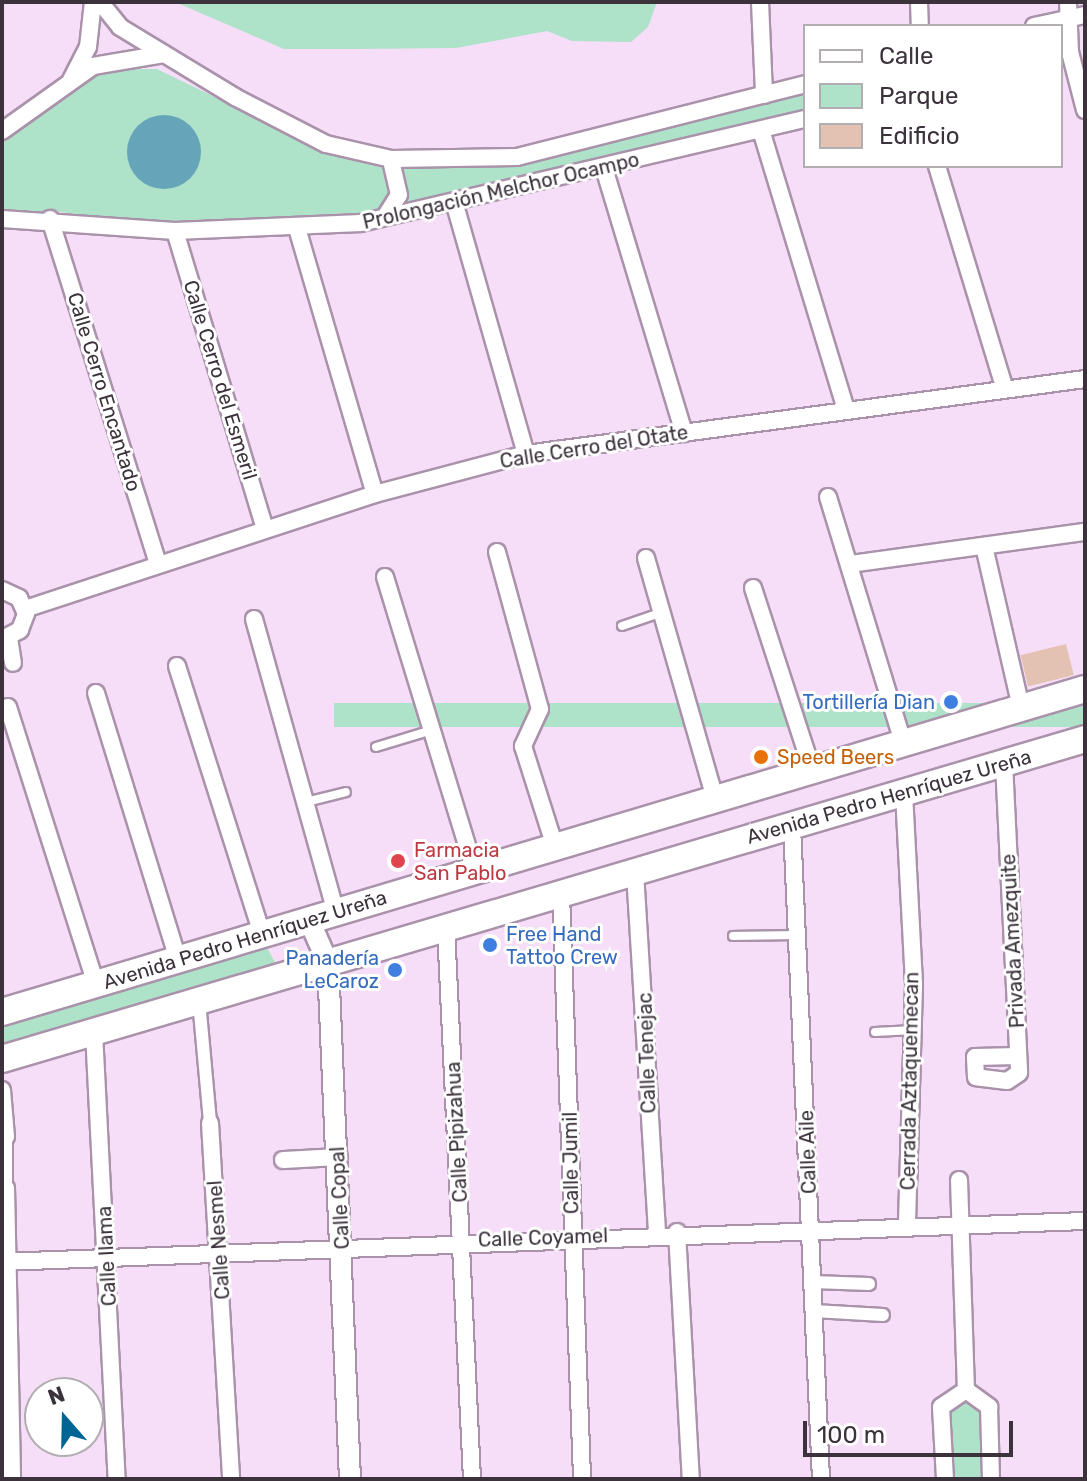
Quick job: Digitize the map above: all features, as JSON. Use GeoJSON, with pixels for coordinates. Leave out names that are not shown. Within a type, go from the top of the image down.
{"type":"FeatureCollection","features":[{"type":"Feature","properties":{"kind":"main road","name":"Avenida Pedro Henríquez Ureña"},"geometry":{"type":"LineString","coordinates":[[3,1008],[96,984],[1085,689]]}},
{"type":"Feature","properties":{"kind":"main road","name":"Avenida Pedro Henríquez Ureña"},"geometry":{"type":"LineString","coordinates":[[2,1059],[1085,739]]}},
{"type":"Feature","properties":{"kind":"street"},"geometry":{"type":"LineString","coordinates":[[71,80],[88,47],[93,2]]}},
{"type":"Feature","properties":{"kind":"street","name":"Prolongación Melchor Ocampo"},"geometry":{"type":"LineString","coordinates":[[100,2],[120,27],[326,144],[391,159],[517,157],[803,85]]}},
{"type":"Feature","properties":{"kind":"street"},"geometry":{"type":"LineString","coordinates":[[760,2],[764,95]]}},
{"type":"Feature","properties":{"kind":"street"},"geometry":{"type":"LineString","coordinates":[[919,2],[920,24]]}},
{"type":"Feature","properties":{"kind":"street"},"geometry":{"type":"LineString","coordinates":[[1038,24],[1068,10],[1085,15]]}},
{"type":"Feature","properties":{"kind":"street"},"geometry":{"type":"LineString","coordinates":[[1068,10],[1066,53],[1085,110]]}},
{"type":"Feature","properties":{"kind":"street"},"geometry":{"type":"LineString","coordinates":[[3,129],[71,80],[117,59],[164,54]]}},
{"type":"Feature","properties":{"kind":"street","name":"Prolongación Melchor Ocampo"},"geometry":{"type":"LineString","coordinates":[[2,219],[50,219],[175,231],[297,228],[455,205],[803,120]]}},
{"type":"Feature","properties":{"kind":"street"},"geometry":{"type":"LineString","coordinates":[[761,130],[846,409]]}},
{"type":"Feature","properties":{"kind":"street"},"geometry":{"type":"LineString","coordinates":[[385,217],[399,195],[391,159]]}},
{"type":"Feature","properties":{"kind":"street"},"geometry":{"type":"LineString","coordinates":[[604,168],[684,433]]}},
{"type":"Feature","properties":{"kind":"street"},"geometry":{"type":"LineString","coordinates":[[938,168],[1004,387]]}},
{"type":"Feature","properties":{"kind":"street"},"geometry":{"type":"LineString","coordinates":[[455,205],[526,454]]}},
{"type":"Feature","properties":{"kind":"street","name":"Calle Cerro Encantado"},"geometry":{"type":"LineString","coordinates":[[50,219],[158,564]]}},
{"type":"Feature","properties":{"kind":"street"},"geometry":{"type":"LineString","coordinates":[[297,228],[375,494]]}},
{"type":"Feature","properties":{"kind":"street","name":"Calle Cerro del Esmeril"},"geometry":{"type":"LineString","coordinates":[[175,231],[265,529]]}},
{"type":"Feature","properties":{"kind":"street","name":"Calle Cerro del Otate"},"geometry":{"type":"LineString","coordinates":[[25,609],[375,494],[526,454],[1004,387],[1085,379]]}},
{"type":"Feature","properties":{"kind":"street"},"geometry":{"type":"LineString","coordinates":[[828,497],[903,743]]}},
{"type":"Feature","properties":{"kind":"street"},"geometry":{"type":"LineString","coordinates":[[850,564],[1085,532]]}},
{"type":"Feature","properties":{"kind":"street"},"geometry":{"type":"LineString","coordinates":[[984,546],[1021,708]]}},
{"type":"Feature","properties":{"kind":"street"},"geometry":{"type":"LineString","coordinates":[[497,552],[540,709],[523,746],[555,847]]}},
{"type":"Feature","properties":{"kind":"street"},"geometry":{"type":"LineString","coordinates":[[646,558],[715,799]]}},
{"type":"Feature","properties":{"kind":"street"},"geometry":{"type":"LineString","coordinates":[[385,577],[475,871]]}},
{"type":"Feature","properties":{"kind":"street"},"geometry":{"type":"LineString","coordinates":[[753,588],[812,770]]}},
{"type":"Feature","properties":{"kind":"street"},"geometry":{"type":"LineString","coordinates":[[2,590],[25,609],[22,627],[5,638],[13,663]]}},
{"type":"Feature","properties":{"kind":"street"},"geometry":{"type":"LineString","coordinates":[[254,619],[336,912]]}},
{"type":"Feature","properties":{"kind":"street"},"geometry":{"type":"LineString","coordinates":[[177,666],[262,934]]}},
{"type":"Feature","properties":{"kind":"street"},"geometry":{"type":"LineString","coordinates":[[96,693],[178,959]]}},
{"type":"Feature","properties":{"kind":"street"},"geometry":{"type":"LineString","coordinates":[[8,707],[96,984]]}},
{"type":"Feature","properties":{"kind":"street","name":"Privada Amezquite"},"geometry":{"type":"LineString","coordinates":[[1004,763],[1018,1056],[1014,1079],[976,1077],[975,1057],[1018,1056]]}},
{"type":"Feature","properties":{"kind":"street","name":"Cerrada Aztaquemecan"},"geometry":{"type":"LineString","coordinates":[[904,793],[915,1029],[907,1226]]}},
{"type":"Feature","properties":{"kind":"street","name":"Calle Aile"},"geometry":{"type":"LineString","coordinates":[[792,826],[821,1479]]}},
{"type":"Feature","properties":{"kind":"street","name":"Calle Tenejac"},"geometry":{"type":"LineString","coordinates":[[635,872],[657,1233]]}},
{"type":"Feature","properties":{"kind":"street","name":"Calle Jumil"},"geometry":{"type":"LineString","coordinates":[[561,894],[582,1479]]}},
{"type":"Feature","properties":{"kind":"street","name":"Calle Copal"},"geometry":{"type":"LineString","coordinates":[[309,920],[328,963],[339,1157],[350,1479]]}},
{"type":"Feature","properties":{"kind":"street","name":"Calle Pipizahua"},"geometry":{"type":"LineString","coordinates":[[446,928],[464,1241],[472,1479]]}},
{"type":"Feature","properties":{"kind":"street","name":"Calle Nesmel"},"geometry":{"type":"LineString","coordinates":[[199,1001],[221,1253],[231,1479]]}},
{"type":"Feature","properties":{"kind":"street","name":"Calle Ilama"},"geometry":{"type":"LineString","coordinates":[[94,1032],[117,1479]]}},
{"type":"Feature","properties":{"kind":"street"},"geometry":{"type":"LineString","coordinates":[[2,1090],[6,1137],[3,1262],[5,1379],[12,1479]]}},
{"type":"Feature","properties":{"kind":"street"},"geometry":{"type":"LineString","coordinates":[[283,1160],[339,1157]]}},
{"type":"Feature","properties":{"kind":"street"},"geometry":{"type":"LineString","coordinates":[[959,1180],[966,1390]]}},
{"type":"Feature","properties":{"kind":"street","name":"Calle Coyamel"},"geometry":{"type":"LineString","coordinates":[[3,1262],[677,1232],[1085,1221]]}},
{"type":"Feature","properties":{"kind":"street"},"geometry":{"type":"LineString","coordinates":[[677,1232],[691,1479]]}},
{"type":"Feature","properties":{"kind":"street"},"geometry":{"type":"LineString","coordinates":[[813,1282],[869,1284]]}},
{"type":"Feature","properties":{"kind":"street"},"geometry":{"type":"LineString","coordinates":[[814,1311],[883,1315]]}},
{"type":"Feature","properties":{"kind":"street"},"geometry":{"type":"LineString","coordinates":[[945,1479],[941,1407],[966,1390]]}},
{"type":"Feature","properties":{"kind":"street"},"geometry":{"type":"LineString","coordinates":[[966,1390],[989,1407],[991,1479]]}},
{"type":"Feature","properties":{"kind":"lane"},"geometry":{"type":"LineString","coordinates":[[622,626],[660,613]]}},
{"type":"Feature","properties":{"kind":"lane"},"geometry":{"type":"LineString","coordinates":[[376,747],[432,730]]}},
{"type":"Feature","properties":{"kind":"lane"},"geometry":{"type":"LineString","coordinates":[[306,802],[346,792]]}},
{"type":"Feature","properties":{"kind":"lane"},"geometry":{"type":"LineString","coordinates":[[733,936],[795,935]]}},
{"type":"Feature","properties":{"kind":"lane"},"geometry":{"type":"LineString","coordinates":[[875,1032],[915,1029]]}},
{"type":"Feature","properties":{"kind":"green space"},"geometry":{"type":"Polygon","coordinates":[[[175,2],[657,2],[648,27],[631,42],[572,41],[547,31],[456,48],[284,49],[175,2]]]}},
{"type":"Feature","properties":{"kind":"green space"},"geometry":{"type":"Polygon","coordinates":[[[114,69],[157,69],[326,151],[520,161],[803,85],[803,115],[366,216],[175,226],[52,211],[2,213],[2,143],[76,85],[114,69]]]}},
{"type":"Feature","properties":{"kind":"green space"},"geometry":{"type":"Polygon","coordinates":[[[334,703],[1085,703],[1085,727],[334,727],[334,703]]]}},
{"type":"Feature","properties":{"kind":"green space"},"geometry":{"type":"Polygon","coordinates":[[[266,946],[276,964],[2,1053],[2,1027],[266,946]]]}},
{"type":"Feature","properties":{"kind":"green space"},"geometry":{"type":"Polygon","coordinates":[[[964,1396],[983,1409],[983,1479],[951,1479],[948,1412],[964,1396]]]}},
{"type":"Feature","properties":{"kind":"water"},"geometry":{"type":"Polygon","coordinates":[[[157,115],[171,115],[185,121],[195,131],[201,152],[199,166],[185,183],[171,189],[157,189],[143,183],[133,173],[127,159],[127,145],[133,131],[143,121],[157,115]]]}},
{"type":"Feature","properties":{"kind":"building"},"geometry":{"type":"Polygon","coordinates":[[[1066,644],[1074,675],[1028,686],[1020,655],[1066,644]]]}},
{"type":"Feature","properties":{"kind":"place","name":"Tortillería Dian"},"geometry":{"type":"Point","coordinates":[951,702]}},
{"type":"Feature","properties":{"kind":"place","name":"Speed Beers"},"geometry":{"type":"Point","coordinates":[761,757]}},
{"type":"Feature","properties":{"kind":"place","name":"Farmacia San Pablo"},"geometry":{"type":"Point","coordinates":[398,861]}},
{"type":"Feature","properties":{"kind":"place","name":"Free Hand Tattoo Crew"},"geometry":{"type":"Point","coordinates":[490,945]}},
{"type":"Feature","properties":{"kind":"place","name":"Panadería LeCaroz"},"geometry":{"type":"Point","coordinates":[395,970]}}]}
